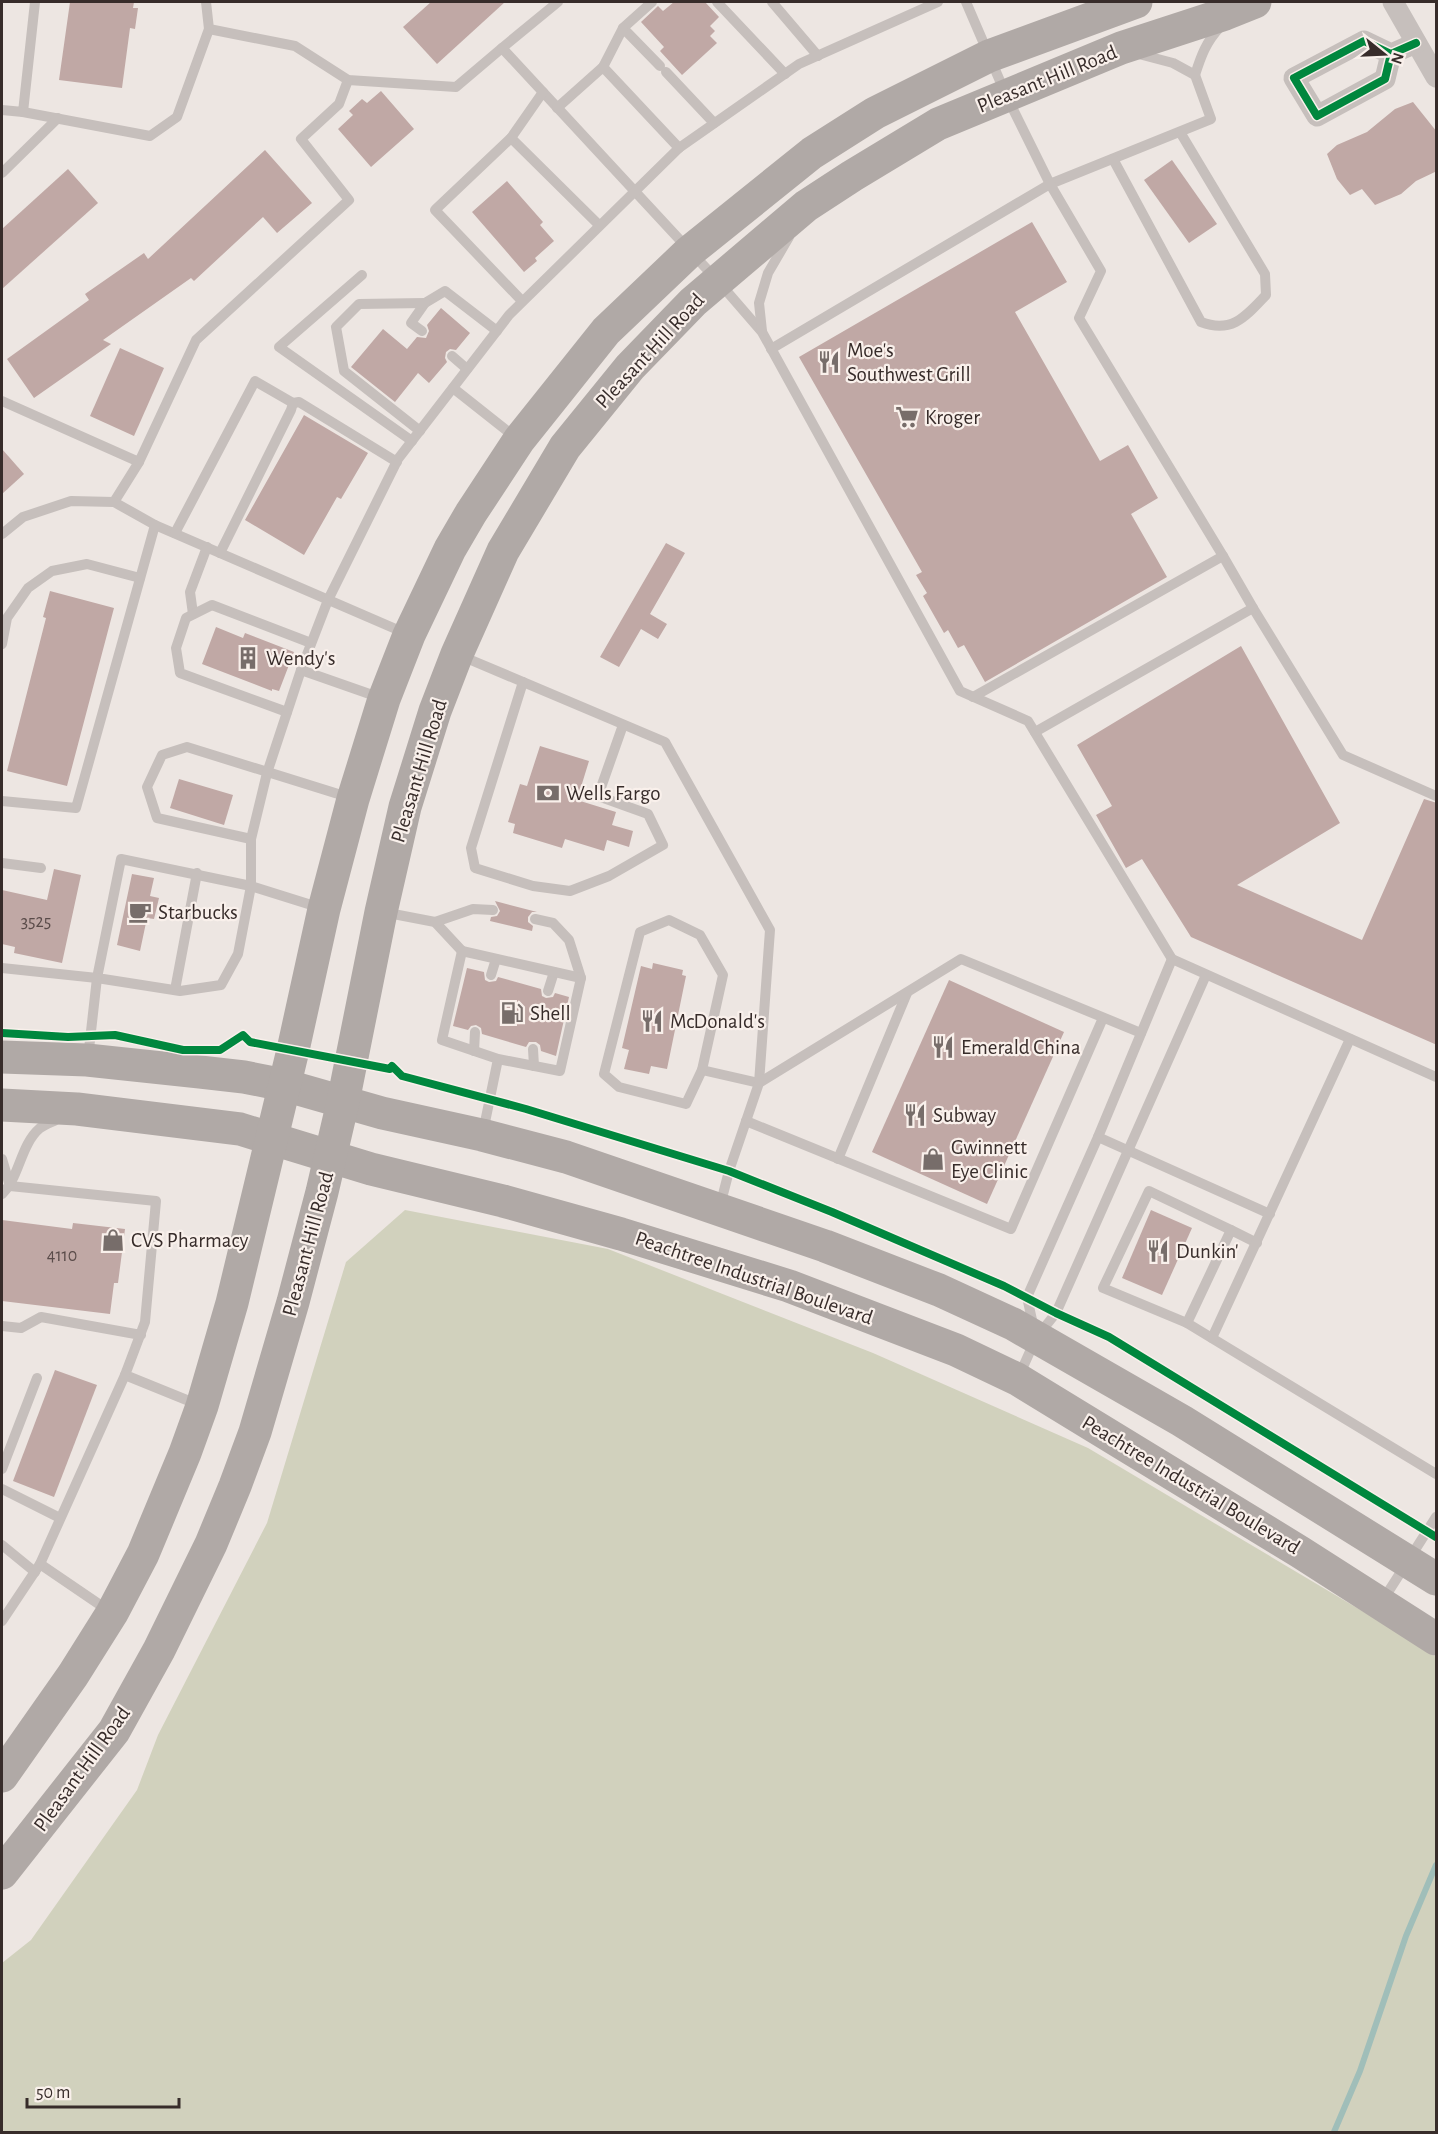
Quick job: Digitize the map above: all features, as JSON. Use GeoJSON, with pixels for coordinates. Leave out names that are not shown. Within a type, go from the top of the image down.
{"type":"FeatureCollection","features":[{"type":"Feature","properties":{"kind":"highway","name":"Pleasant Hill Road"},"geometry":{"type":"LineString","coordinates":[[2,1776],[73,1675],[112,1613],[162,1512],[202,1406],[232,1303],[293,1050],[324,909],[353,799],[384,699],[409,634],[450,549],[519,440],[606,332],[690,251],[812,153],[875,113],[990,56],[1136,2]]}},
{"type":"Feature","properties":{"kind":"highway","name":"Pleasant Hill Road"},"geometry":{"type":"LineString","coordinates":[[2,1874],[114,1731],[159,1650],[211,1544],[255,1432],[293,1302],[331,1156],[405,807],[435,711],[457,654],[503,551],[565,447],[630,367],[717,280],[806,206],[852,176],[938,124],[1121,48],[1255,2]]}},
{"type":"Feature","properties":{"kind":"highway"},"geometry":{"type":"LineString","coordinates":[[2,1057],[87,1060],[222,1074],[284,1085],[382,1113],[482,1135],[566,1157],[825,1246],[939,1290],[1013,1324],[1182,1421],[1437,1579]]}},
{"type":"Feature","properties":{"kind":"highway","name":"Peachtree Industrial Boulevard"},"geometry":{"type":"LineString","coordinates":[[2,1105],[77,1109],[240,1129],[371,1169],[503,1201],[610,1231],[789,1286],[956,1350],[1017,1379],[1437,1639]]}},
{"type":"Feature","properties":{"kind":"street"},"geometry":{"type":"LineString","coordinates":[[1393,2],[1435,71]]}},
{"type":"Feature","properties":{"kind":"street"},"geometry":{"type":"LineString","coordinates":[[1391,54],[1416,43]]}},
{"type":"Feature","properties":{"kind":"lane"},"geometry":{"type":"LineString","coordinates":[[23,112],[35,2]]}},
{"type":"Feature","properties":{"kind":"lane"},"geometry":{"type":"LineString","coordinates":[[2,110],[58,118],[150,136],[177,117],[209,29],[206,2]]}},
{"type":"Feature","properties":{"kind":"lane"},"geometry":{"type":"LineString","coordinates":[[209,29],[295,46],[348,80],[456,87],[558,2]]}},
{"type":"Feature","properties":{"kind":"lane"},"geometry":{"type":"LineString","coordinates":[[557,108],[603,67],[623,28],[652,2]]}},
{"type":"Feature","properties":{"kind":"lane"},"geometry":{"type":"LineString","coordinates":[[717,2],[786,74]]}},
{"type":"Feature","properties":{"kind":"lane"},"geometry":{"type":"LineString","coordinates":[[772,2],[818,56]]}},
{"type":"Feature","properties":{"kind":"lane"},"geometry":{"type":"LineString","coordinates":[[2,968],[98,978],[175,990],[221,985],[238,954],[251,885],[251,840],[267,773],[301,670],[328,600],[397,462],[412,441],[522,301],[679,148],[799,64],[938,2]]}},
{"type":"Feature","properties":{"kind":"lane"},"geometry":{"type":"LineString","coordinates":[[966,2],[1006,95],[1050,184],[1101,271],[1079,318],[1343,755],[1437,796]]}},
{"type":"Feature","properties":{"kind":"lane"},"geometry":{"type":"LineString","coordinates":[[771,349],[1050,184],[1211,119],[1195,75],[1202,52],[1220,26],[1225,14]]}},
{"type":"Feature","properties":{"kind":"lane"},"geometry":{"type":"LineString","coordinates":[[623,28],[714,123]]}},
{"type":"Feature","properties":{"kind":"lane"},"geometry":{"type":"LineString","coordinates":[[502,48],[717,280],[762,332],[960,691],[1028,721],[1172,959],[1437,1077]]}},
{"type":"Feature","properties":{"kind":"lane"},"geometry":{"type":"LineString","coordinates":[[1121,48],[1173,63],[1195,75]]}},
{"type":"Feature","properties":{"kind":"lane"},"geometry":{"type":"LineString","coordinates":[[603,67],[679,148]]}},
{"type":"Feature","properties":{"kind":"lane"},"geometry":{"type":"LineString","coordinates":[[114,502],[139,462],[196,340],[349,200],[301,139],[339,104],[348,80]]}},
{"type":"Feature","properties":{"kind":"lane"},"geometry":{"type":"LineString","coordinates":[[522,301],[435,210],[511,138],[543,92]]}},
{"type":"Feature","properties":{"kind":"lane"},"geometry":{"type":"LineString","coordinates":[[2,173],[58,118]]}},
{"type":"Feature","properties":{"kind":"lane"},"geometry":{"type":"LineString","coordinates":[[1113,159],[1201,322],[1214,327],[1240,321],[1266,296],[1264,274],[1180,132]]}},
{"type":"Feature","properties":{"kind":"lane"},"geometry":{"type":"LineString","coordinates":[[511,138],[598,225]]}},
{"type":"Feature","properties":{"kind":"lane"},"geometry":{"type":"LineString","coordinates":[[762,332],[759,303],[768,273],[806,206]]}},
{"type":"Feature","properties":{"kind":"lane"},"geometry":{"type":"LineString","coordinates":[[362,275],[279,347],[412,441]]}},
{"type":"Feature","properties":{"kind":"lane"},"geometry":{"type":"LineString","coordinates":[[422,331],[411,322],[425,303],[445,291],[497,330]]}},
{"type":"Feature","properties":{"kind":"lane"},"geometry":{"type":"LineString","coordinates":[[420,431],[344,371],[336,327],[359,304],[425,303]]}},
{"type":"Feature","properties":{"kind":"lane"},"geometry":{"type":"LineString","coordinates":[[452,356],[467,369]]}},
{"type":"Feature","properties":{"kind":"lane"},"geometry":{"type":"LineString","coordinates":[[175,533],[255,381],[293,403],[299,402],[397,462]]}},
{"type":"Feature","properties":{"kind":"lane"},"geometry":{"type":"LineString","coordinates":[[453,388],[519,440]]}},
{"type":"Feature","properties":{"kind":"lane"},"geometry":{"type":"LineString","coordinates":[[2,401],[139,462]]}},
{"type":"Feature","properties":{"kind":"lane"},"geometry":{"type":"LineString","coordinates":[[220,553],[293,403]]}},
{"type":"Feature","properties":{"kind":"lane"},"geometry":{"type":"LineString","coordinates":[[2,534],[24,517],[71,501],[114,502],[155,525],[409,634]]}},
{"type":"Feature","properties":{"kind":"lane"},"geometry":{"type":"LineString","coordinates":[[2,801],[76,808],[155,525]]}},
{"type":"Feature","properties":{"kind":"lane"},"geometry":{"type":"LineString","coordinates":[[193,614],[190,592],[207,547]]}},
{"type":"Feature","properties":{"kind":"lane"},"geometry":{"type":"LineString","coordinates":[[973,697],[1223,556]]}},
{"type":"Feature","properties":{"kind":"lane"},"geometry":{"type":"LineString","coordinates":[[2,644],[7,618],[28,588],[52,571],[87,564],[140,578]]}},
{"type":"Feature","properties":{"kind":"lane"},"geometry":{"type":"LineString","coordinates":[[287,712],[180,673],[176,648],[186,618],[212,605],[311,643]]}},
{"type":"Feature","properties":{"kind":"lane"},"geometry":{"type":"LineString","coordinates":[[1035,732],[1253,608]]}},
{"type":"Feature","properties":{"kind":"lane"},"geometry":{"type":"LineString","coordinates":[[457,654],[665,742],[770,930],[759,1083],[729,1171],[720,1209]]}},
{"type":"Feature","properties":{"kind":"lane"},"geometry":{"type":"LineString","coordinates":[[301,670],[384,699]]}},
{"type":"Feature","properties":{"kind":"lane"},"geometry":{"type":"LineString","coordinates":[[524,682],[471,848],[475,868],[533,886],[570,891],[609,876],[663,845],[648,813],[598,796],[623,725]]}},
{"type":"Feature","properties":{"kind":"lane"},"geometry":{"type":"LineString","coordinates":[[251,840],[157,818],[147,787],[162,755],[187,747],[353,799]]}},
{"type":"Feature","properties":{"kind":"lane"},"geometry":{"type":"LineString","coordinates":[[87,1060],[98,978],[121,859],[251,885],[324,909]]}},
{"type":"Feature","properties":{"kind":"lane"},"geometry":{"type":"LineString","coordinates":[[2,863],[41,868]]}},
{"type":"Feature","properties":{"kind":"lane"},"geometry":{"type":"LineString","coordinates":[[175,990],[197,873]]}},
{"type":"Feature","properties":{"kind":"lane"},"geometry":{"type":"LineString","coordinates":[[381,912],[435,922],[473,909],[493,910]]}},
{"type":"Feature","properties":{"kind":"lane"},"geometry":{"type":"LineString","coordinates":[[462,951],[442,1040],[498,1059],[560,1071],[582,978],[569,940],[553,923],[535,919]]}},
{"type":"Feature","properties":{"kind":"lane"},"geometry":{"type":"LineString","coordinates":[[669,920],[700,935],[723,975],[702,1070],[686,1104],[619,1087],[604,1074],[640,932],[669,920]]}},
{"type":"Feature","properties":{"kind":"lane"},"geometry":{"type":"LineString","coordinates":[[435,922],[462,951],[582,978]]}},
{"type":"Feature","properties":{"kind":"lane"},"geometry":{"type":"LineString","coordinates":[[491,975],[496,959]]}},
{"type":"Feature","properties":{"kind":"lane"},"geometry":{"type":"LineString","coordinates":[[702,1070],[759,1083],[961,959],[1141,1033]]}},
{"type":"Feature","properties":{"kind":"lane"},"geometry":{"type":"LineString","coordinates":[[1036,1338],[1027,1297],[1098,1137],[1172,959]]}},
{"type":"Feature","properties":{"kind":"lane"},"geometry":{"type":"LineString","coordinates":[[548,991],[554,972]]}},
{"type":"Feature","properties":{"kind":"lane"},"geometry":{"type":"LineString","coordinates":[[1017,1379],[1036,1338],[1056,1313],[1206,975]]}},
{"type":"Feature","properties":{"kind":"lane"},"geometry":{"type":"LineString","coordinates":[[838,1159],[907,992]]}},
{"type":"Feature","properties":{"kind":"lane"},"geometry":{"type":"LineString","coordinates":[[746,1121],[1011,1229],[1103,1018]]}},
{"type":"Feature","properties":{"kind":"lane"},"geometry":{"type":"LineString","coordinates":[[474,1051],[475,1032]]}},
{"type":"Feature","properties":{"kind":"lane"},"geometry":{"type":"LineString","coordinates":[[1212,1338],[1350,1039]]}},
{"type":"Feature","properties":{"kind":"lane"},"geometry":{"type":"LineString","coordinates":[[533,1049],[534,1066]]}},
{"type":"Feature","properties":{"kind":"lane"},"geometry":{"type":"LineString","coordinates":[[482,1135],[498,1059]]}},
{"type":"Feature","properties":{"kind":"lane"},"geometry":{"type":"LineString","coordinates":[[2,1194],[10,1186],[24,1152],[39,1129],[77,1109]]}},
{"type":"Feature","properties":{"kind":"lane"},"geometry":{"type":"LineString","coordinates":[[1098,1137],[1270,1214]]}},
{"type":"Feature","properties":{"kind":"lane"},"geometry":{"type":"LineString","coordinates":[[2,1159],[10,1186]]}},
{"type":"Feature","properties":{"kind":"lane"},"geometry":{"type":"LineString","coordinates":[[2,1621],[37,1568],[126,1375],[141,1335],[145,1322],[156,1201],[10,1186]]}},
{"type":"Feature","properties":{"kind":"lane"},"geometry":{"type":"LineString","coordinates":[[1257,1243],[1149,1191],[1102,1288],[1186,1323],[1437,1474]]}},
{"type":"Feature","properties":{"kind":"lane"},"geometry":{"type":"LineString","coordinates":[[1186,1323],[1231,1230]]}},
{"type":"Feature","properties":{"kind":"lane"},"geometry":{"type":"LineString","coordinates":[[2,1326],[21,1328],[40,1317],[141,1335]]}},
{"type":"Feature","properties":{"kind":"lane"},"geometry":{"type":"LineString","coordinates":[[126,1375],[202,1406]]}},
{"type":"Feature","properties":{"kind":"lane"},"geometry":{"type":"LineString","coordinates":[[2,1469],[37,1378]]}},
{"type":"Feature","properties":{"kind":"lane"},"geometry":{"type":"LineString","coordinates":[[2,1489],[60,1518]]}},
{"type":"Feature","properties":{"kind":"lane"},"geometry":{"type":"LineString","coordinates":[[1381,1603],[1437,1517]]}},
{"type":"Feature","properties":{"kind":"lane"},"geometry":{"type":"LineString","coordinates":[[2,1545],[112,1613]]}},
{"type":"Feature","properties":{"kind":"green space"},"geometry":{"type":"Polygon","coordinates":[[[405,1210],[608,1249],[873,1353],[1088,1448],[1436,1657],[1436,2132],[2,2132],[2,1963],[31,1940],[137,1790],[158,1735],[267,1523],[346,1262],[405,1210]]]}},
{"type":"Feature","properties":{"kind":"building"},"geometry":{"type":"Polygon","coordinates":[[[70,2],[134,2],[133,8],[138,8],[135,29],[130,28],[122,88],[59,80],[70,2]]]}},
{"type":"Feature","properties":{"kind":"building"},"geometry":{"type":"Polygon","coordinates":[[[431,2],[505,2],[437,64],[403,27],[431,2]]]}},
{"type":"Feature","properties":{"kind":"building"},"geometry":{"type":"Polygon","coordinates":[[[674,2],[705,2],[719,17],[710,26],[715,31],[710,36],[717,43],[682,75],[660,51],[664,47],[641,22],[658,6],[663,11],[674,2]]]}},
{"type":"Feature","properties":{"kind":"building"},"geometry":{"type":"Polygon","coordinates":[[[381,91],[414,129],[371,167],[338,129],[353,115],[349,111],[362,99],[367,103],[381,91]]]}},
{"type":"Feature","properties":{"kind":"building"},"geometry":{"type":"Polygon","coordinates":[[[1413,102],[1437,132],[1437,171],[1416,181],[1401,194],[1375,205],[1362,189],[1350,195],[1337,179],[1327,154],[1337,145],[1367,132],[1395,109],[1413,102]]]}},
{"type":"Feature","properties":{"kind":"building"},"geometry":{"type":"Polygon","coordinates":[[[265,150],[312,203],[277,233],[263,217],[194,281],[191,278],[103,340],[111,344],[34,398],[7,359],[89,300],[85,294],[144,253],[148,259],[265,150]]]}},
{"type":"Feature","properties":{"kind":"building"},"geometry":{"type":"Polygon","coordinates":[[[1172,160],[1217,224],[1189,243],[1144,180],[1172,160]]]}},
{"type":"Feature","properties":{"kind":"building"},"geometry":{"type":"Polygon","coordinates":[[[68,169],[98,203],[2,289],[2,229],[68,169]]]}},
{"type":"Feature","properties":{"kind":"building"},"geometry":{"type":"Polygon","coordinates":[[[507,181],[543,222],[540,225],[554,241],[535,258],[537,261],[524,272],[472,212],[507,181]]]}},
{"type":"Feature","properties":{"kind":"building"},"geometry":{"type":"Polygon","coordinates":[[[1032,222],[1067,282],[1015,312],[1100,461],[1128,445],[1158,498],[1131,514],[1167,577],[985,682],[964,645],[958,648],[948,630],[944,633],[923,596],[927,593],[916,575],[922,572],[799,357],[1032,222]]]}},
{"type":"Feature","properties":{"kind":"building"},"geometry":{"type":"Polygon","coordinates":[[[441,308],[470,333],[456,350],[450,349],[446,352],[447,362],[429,383],[418,373],[395,402],[351,367],[383,329],[407,349],[417,337],[426,338],[429,331],[427,325],[441,308]]]}},
{"type":"Feature","properties":{"kind":"building"},"geometry":{"type":"Polygon","coordinates":[[[120,348],[164,368],[134,436],[90,416],[120,348]]]}},
{"type":"Feature","properties":{"kind":"building"},"geometry":{"type":"Polygon","coordinates":[[[304,415],[368,453],[341,499],[337,497],[304,555],[245,520],[304,415]]]}},
{"type":"Feature","properties":{"kind":"building"},"geometry":{"type":"Polygon","coordinates":[[[2,449],[24,474],[2,494],[2,449]]]}},
{"type":"Feature","properties":{"kind":"building"},"geometry":{"type":"Polygon","coordinates":[[[666,543],[685,553],[650,614],[667,624],[658,639],[641,629],[619,667],[600,657],[666,543]]]}},
{"type":"Feature","properties":{"kind":"building"},"geometry":{"type":"Polygon","coordinates":[[[50,591],[114,608],[67,786],[7,771],[46,618],[43,617],[50,591]]]}},
{"type":"Feature","properties":{"kind":"building","name":"Wendy's"},"geometry":{"type":"Polygon","coordinates":[[[216,627],[243,638],[245,633],[294,652],[279,691],[272,689],[272,691],[202,664],[216,627]]]}},
{"type":"Feature","properties":{"kind":"building"},"geometry":{"type":"Polygon","coordinates":[[[1241,646],[1340,823],[1237,885],[1362,940],[1424,799],[1437,803],[1437,1045],[1191,937],[1142,859],[1126,868],[1096,815],[1112,806],[1077,745],[1241,646]]]}},
{"type":"Feature","properties":{"kind":"building","name":"Wells Fargo"},"geometry":{"type":"Polygon","coordinates":[[[540,746],[589,761],[577,800],[616,812],[612,825],[633,831],[629,847],[607,840],[604,851],[565,839],[562,848],[513,833],[515,824],[508,822],[520,784],[527,786],[540,746]]]}},
{"type":"Feature","properties":{"kind":"building"},"geometry":{"type":"Polygon","coordinates":[[[179,779],[233,795],[224,825],[170,808],[179,779]]]}},
{"type":"Feature","properties":{"kind":"building"},"geometry":{"type":"Polygon","coordinates":[[[54,869],[81,875],[62,963],[14,953],[15,947],[2,944],[2,890],[47,900],[54,869]]]}},
{"type":"Feature","properties":{"kind":"building","name":"Starbucks"},"geometry":{"type":"Polygon","coordinates":[[[132,874],[154,878],[150,896],[159,898],[154,919],[147,918],[140,951],[117,945],[132,874]]]}},
{"type":"Feature","properties":{"kind":"building"},"geometry":{"type":"Polygon","coordinates":[[[495,901],[537,912],[532,912],[528,917],[528,922],[533,926],[532,931],[490,921],[491,917],[497,916],[500,911],[495,901]]]}},
{"type":"Feature","properties":{"kind":"building","name":"McDonald's"},"geometry":{"type":"Polygon","coordinates":[[[653,963],[683,970],[682,975],[686,976],[667,1069],[651,1066],[649,1074],[624,1069],[629,1050],[622,1048],[641,966],[652,969],[653,963]]]}},
{"type":"Feature","properties":{"kind":"building"},"geometry":{"type":"Polygon","coordinates":[[[467,968],[484,972],[485,980],[489,982],[496,981],[498,977],[541,989],[542,996],[546,998],[553,997],[555,993],[569,997],[556,1056],[541,1051],[540,1045],[536,1042],[529,1042],[526,1047],[482,1034],[481,1028],[476,1025],[471,1026],[468,1030],[453,1026],[467,968]]]}},
{"type":"Feature","properties":{"kind":"building"},"geometry":{"type":"Polygon","coordinates":[[[949,980],[1064,1032],[987,1204],[872,1152],[949,980]]]}},
{"type":"Feature","properties":{"kind":"building"},"geometry":{"type":"Polygon","coordinates":[[[1151,1210],[1192,1228],[1162,1295],[1122,1278],[1151,1210]]]}},
{"type":"Feature","properties":{"kind":"building"},"geometry":{"type":"Polygon","coordinates":[[[2,1220],[72,1229],[73,1223],[125,1229],[118,1283],[114,1283],[110,1314],[2,1301],[2,1220]]]}},
{"type":"Feature","properties":{"kind":"building"},"geometry":{"type":"Polygon","coordinates":[[[55,1370],[97,1385],[54,1497],[13,1481],[55,1370]]]}},
{"type":"Feature","properties":{"kind":"waterway"},"geometry":{"type":"LineString","coordinates":[[1334,2132],[1360,2071],[1406,1936],[1436,1865]]}},
{"type":"Feature","properties":{"kind":"cycle path"},"geometry":{"type":"LineString","coordinates":[[1391,54],[1385,79],[1317,116],[1294,78],[1364,41],[1391,54],[1416,43]]}},
{"type":"Feature","properties":{"kind":"cycle path"},"geometry":{"type":"LineString","coordinates":[[2,1033],[68,1037],[115,1035],[183,1050],[220,1050],[243,1035],[250,1042],[390,1069],[392,1066],[402,1076],[526,1109],[729,1171],[832,1212],[1004,1286],[1109,1337],[1436,1537]]}},
{"type":"Feature","properties":{"kind":"place","name":"Moe's Southwest Grill"},"geometry":{"type":"Point","coordinates":[829,362]}},
{"type":"Feature","properties":{"kind":"place","name":"Kroger"},"geometry":{"type":"Point","coordinates":[907,417]}},
{"type":"Feature","properties":{"kind":"place","name":"Wendy's"},"geometry":{"type":"Point","coordinates":[248,658]}},
{"type":"Feature","properties":{"kind":"place","name":"Wells Fargo"},"geometry":{"type":"Point","coordinates":[548,793]}},
{"type":"Feature","properties":{"kind":"place","name":"Starbucks"},"geometry":{"type":"Point","coordinates":[140,912]}},
{"type":"Feature","properties":{"kind":"place","name":"Shell"},"geometry":{"type":"Point","coordinates":[512,1013]}},
{"type":"Feature","properties":{"kind":"place","name":"McDonald's"},"geometry":{"type":"Point","coordinates":[652,1021]}},
{"type":"Feature","properties":{"kind":"place","name":"Emerald China"},"geometry":{"type":"Point","coordinates":[943,1047]}},
{"type":"Feature","properties":{"kind":"place","name":"Subway"},"geometry":{"type":"Point","coordinates":[915,1115]}},
{"type":"Feature","properties":{"kind":"place","name":"Gwinnett Eye Clinic"},"geometry":{"type":"Point","coordinates":[933,1159]}},
{"type":"Feature","properties":{"kind":"place","name":"CVS Pharmacy"},"geometry":{"type":"Point","coordinates":[113,1240]}},
{"type":"Feature","properties":{"kind":"place","name":"Dunkin'"},"geometry":{"type":"Point","coordinates":[1158,1251]}}]}
